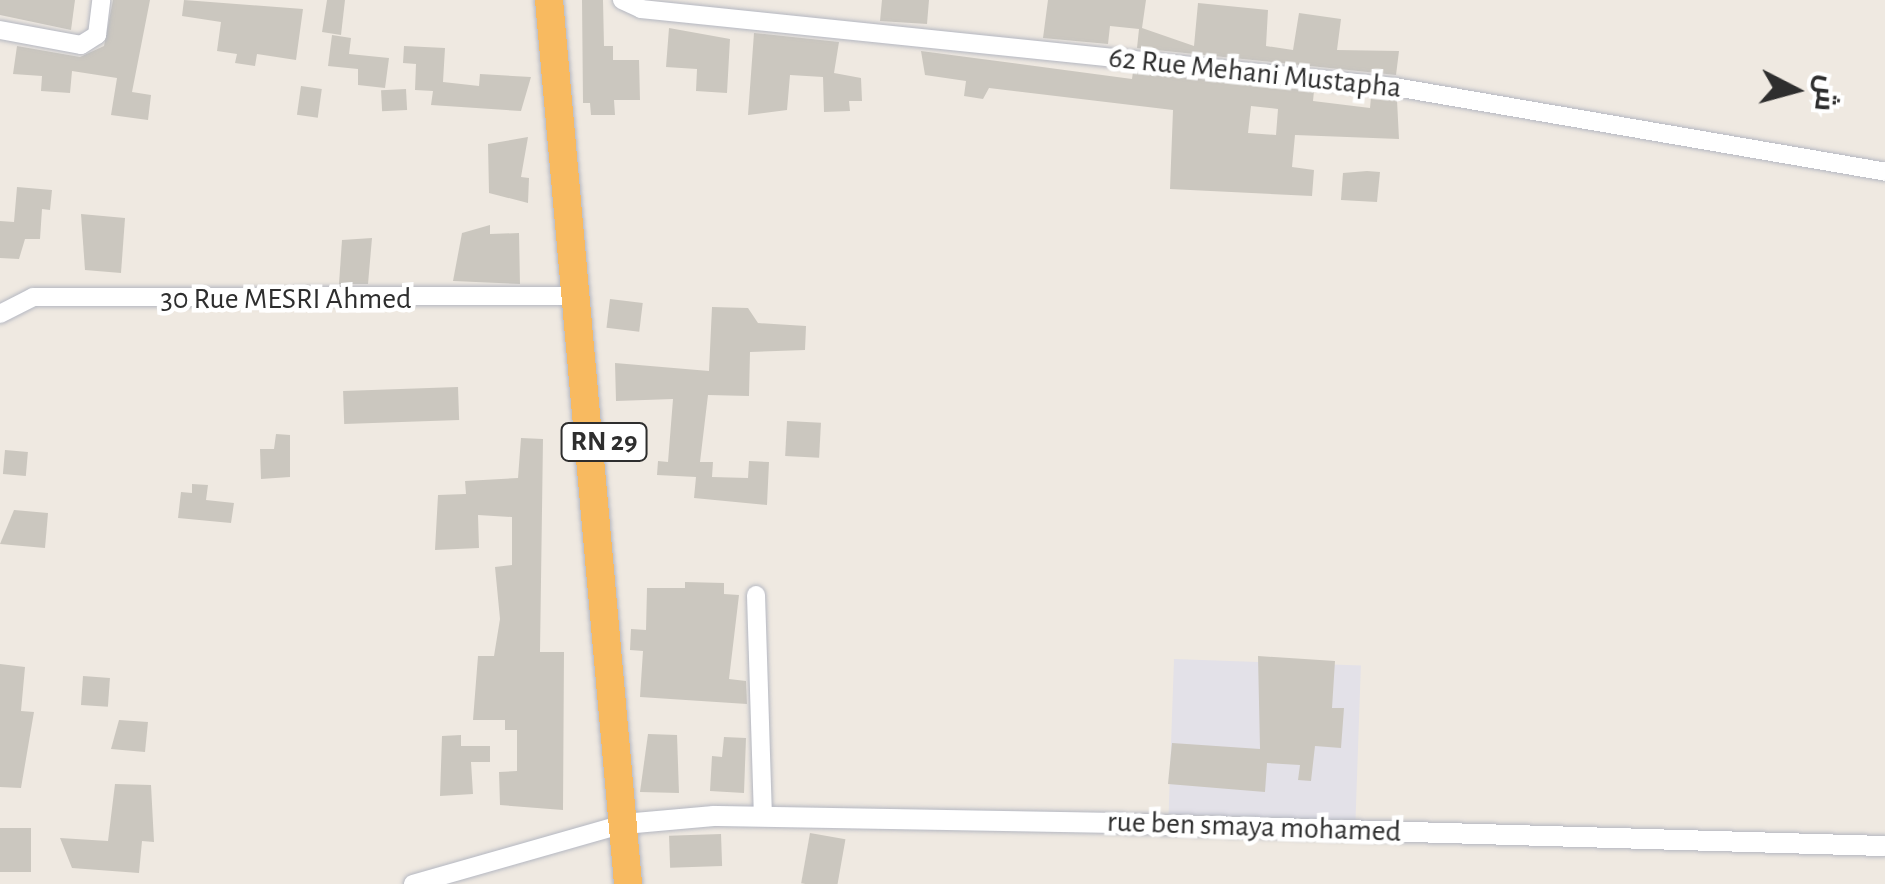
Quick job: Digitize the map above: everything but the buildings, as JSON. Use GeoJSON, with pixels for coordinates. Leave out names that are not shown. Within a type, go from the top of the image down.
{"type":"FeatureCollection","features":[{"type":"Feature","properties":{"kind":"highway","name":"RN 29"},"geometry":{"type":"LineString","coordinates":[[549,0],[631,822],[643,884]]}},
{"type":"Feature","properties":{"kind":"highway","name":"RN 29"},"geometry":{"type":"LineString","coordinates":[[566,0],[631,822],[628,884]]}},
{"type":"Feature","properties":{"kind":"street"},"geometry":{"type":"LineString","coordinates":[[0,30],[81,46],[97,35],[101,0]]}},
{"type":"Feature","properties":{"kind":"street","name":"62 Rue Mehani Mustapha"},"geometry":{"type":"LineString","coordinates":[[622,0],[641,9],[1395,86],[1885,172]]}},
{"type":"Feature","properties":{"kind":"street","name":"30 Rue MESRI Ahmed"},"geometry":{"type":"LineString","coordinates":[[0,314],[33,297],[577,296]]}},
{"type":"Feature","properties":{"kind":"street"},"geometry":{"type":"LineString","coordinates":[[756,595],[763,817]]}},
{"type":"Feature","properties":{"kind":"street","name":"rue ben smaya mohamed"},"geometry":{"type":"LineString","coordinates":[[631,822],[763,817],[1885,846]]}},
{"type":"Feature","properties":{"kind":"street"},"geometry":{"type":"LineString","coordinates":[[412,884],[631,822]]}},
{"type":"Feature","properties":{"kind":"shaded area"},"geometry":{"type":"Polygon","coordinates":[[[1174,659],[1361,666],[1355,820],[1169,814],[1174,659]]]}}]}
